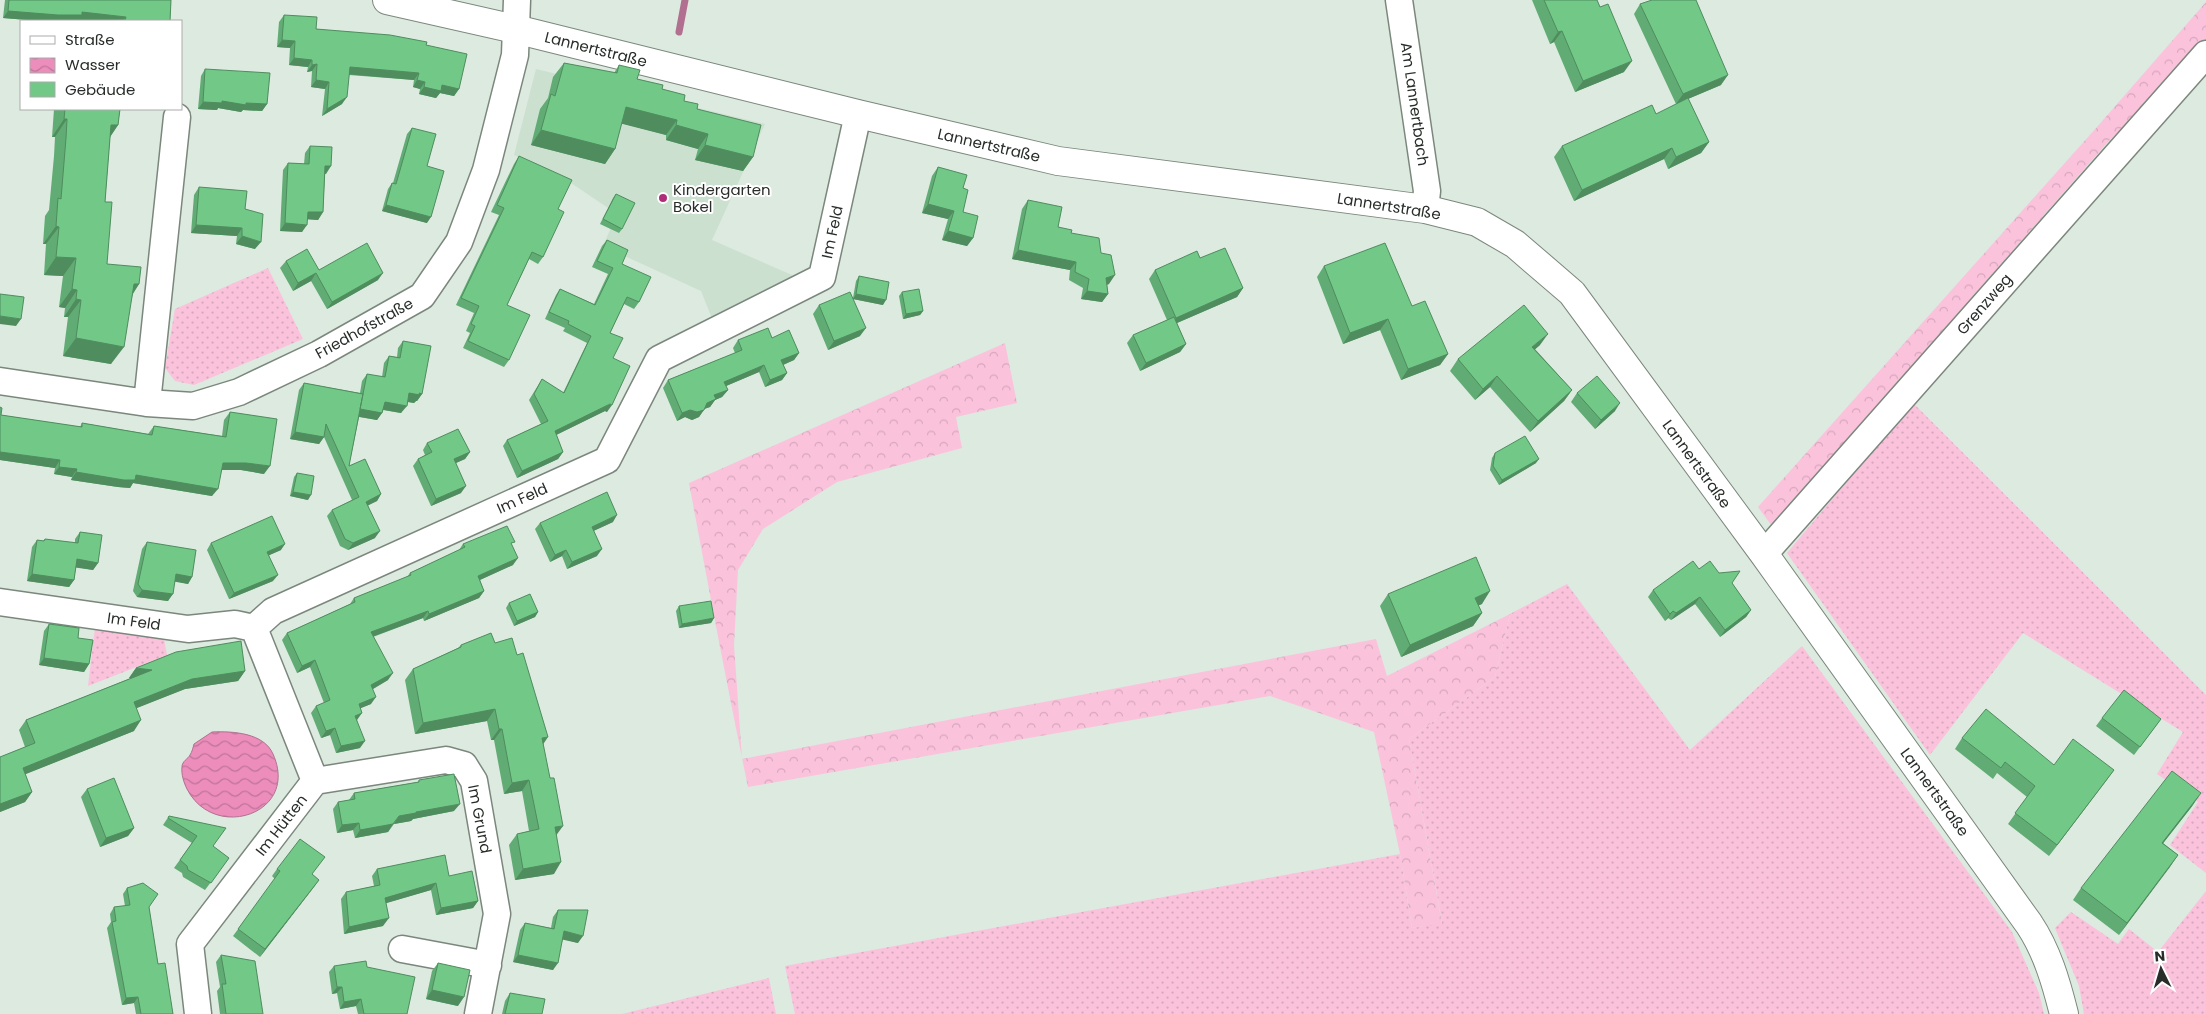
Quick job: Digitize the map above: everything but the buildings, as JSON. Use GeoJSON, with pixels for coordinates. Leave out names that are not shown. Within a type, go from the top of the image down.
{"type":"FeatureCollection","features":[{"type":"Feature","properties":{"kind":"street","name":"Lannertstraße"},"geometry":{"type":"LineString","coordinates":[[387,0],[515,29],[858,114],[1058,161],[1425,209],[1477,222],[1515,244],[1572,293],[1764,554],[2040,940],[2058,990],[2064,1014]]}},
{"type":"Feature","properties":{"kind":"street","name":"Friedhofstraße"},"geometry":{"type":"LineString","coordinates":[[0,381],[148,403],[193,406],[239,392],[319,354],[422,296],[459,242],[486,170],[515,55],[517,0]]}},
{"type":"Feature","properties":{"kind":"street","name":"Am Lannertbach"},"geometry":{"type":"LineString","coordinates":[[1400,0],[1428,191],[1425,209]]}},
{"type":"Feature","properties":{"kind":"street","name":"Grenzweg"},"geometry":{"type":"LineString","coordinates":[[1764,554],[2206,54]]}},
{"type":"Feature","properties":{"kind":"street","name":"Im Feld"},"geometry":{"type":"LineString","coordinates":[[0,602],[188,629],[235,624],[254,628],[273,611],[607,460],[659,359],[822,277],[858,114]]}},
{"type":"Feature","properties":{"kind":"street"},"geometry":{"type":"LineString","coordinates":[[148,403],[177,117]]}},
{"type":"Feature","properties":{"kind":"street","name":"Im Hütten"},"geometry":{"type":"LineString","coordinates":[[198,1014],[190,944],[315,781],[254,628]]}},
{"type":"Feature","properties":{"kind":"street","name":"Im Grund"},"geometry":{"type":"LineString","coordinates":[[315,781],[446,760],[464,765],[474,781],[496,914],[478,1014]]}},
{"type":"Feature","properties":{"kind":"street"},"geometry":{"type":"LineString","coordinates":[[402,948],[488,965]]}},
{"type":"Feature","properties":{"kind":"shaded area","name":"Kindergarten Bokel"},"geometry":{"type":"Polygon","coordinates":[[[536,69],[765,124],[712,240],[792,275],[786,289],[713,321],[701,291],[603,246],[617,214],[568,181],[514,155],[536,69]]]}},
{"type":"Feature","properties":{"kind":"green space"},"geometry":{"type":"Polygon","coordinates":[[[2206,2],[2206,42],[2107,143],[1772,526],[1758,507],[2206,2]]]}},
{"type":"Feature","properties":{"kind":"green space"},"geometry":{"type":"Polygon","coordinates":[[[268,268],[303,339],[194,385],[175,381],[165,368],[175,309],[268,268]]]}},
{"type":"Feature","properties":{"kind":"green space"},"geometry":{"type":"Polygon","coordinates":[[[1005,343],[1017,403],[956,417],[962,448],[837,482],[763,529],[738,570],[734,645],[742,757],[689,483],[1005,343]]]}},
{"type":"Feature","properties":{"kind":"green space"},"geometry":{"type":"Polygon","coordinates":[[[1913,403],[2206,695],[2206,873],[2170,845],[2198,802],[2157,774],[2183,732],[2023,633],[1930,755],[1787,553],[1913,403]]]}},
{"type":"Feature","properties":{"kind":"green space"},"geometry":{"type":"Polygon","coordinates":[[[1567,584],[1690,750],[1802,646],[2012,932],[2039,993],[2044,1014],[795,1014],[785,966],[1400,854],[1412,928],[1442,923],[1409,739],[1495,677],[1510,614],[1567,584]]]}},
{"type":"Feature","properties":{"kind":"green space"},"geometry":{"type":"Polygon","coordinates":[[[1510,614],[1495,677],[1409,739],[1442,924],[1412,928],[1400,854],[1374,732],[1270,696],[748,787],[742,759],[1376,639],[1387,676],[1510,614]]]}},
{"type":"Feature","properties":{"kind":"green space"},"geometry":{"type":"Polygon","coordinates":[[[95,628],[163,634],[167,655],[88,686],[95,628]]]}},
{"type":"Feature","properties":{"kind":"green space"},"geometry":{"type":"Polygon","coordinates":[[[2206,891],[2206,1014],[2084,1014],[2079,986],[2055,928],[2071,912],[2118,944],[2129,929],[2158,952],[2206,891]]]}},
{"type":"Feature","properties":{"kind":"green space"},"geometry":{"type":"Polygon","coordinates":[[[769,978],[776,1014],[622,1014],[769,978]]]}},
{"type":"Feature","properties":{"kind":"water"},"geometry":{"type":"Polygon","coordinates":[[[212,732],[247,735],[263,742],[273,754],[278,775],[275,792],[265,805],[250,814],[233,817],[216,814],[200,805],[187,789],[182,775],[182,765],[191,754],[194,744],[212,732]]]}},
{"type":"Feature","properties":{"kind":"waterway"},"geometry":{"type":"LineString","coordinates":[[679,32],[685,0]]}},
{"type":"Feature","properties":{"kind":"place","name":"Kindergarten Bokel"},"geometry":{"type":"Point","coordinates":[663,198]}}]}
